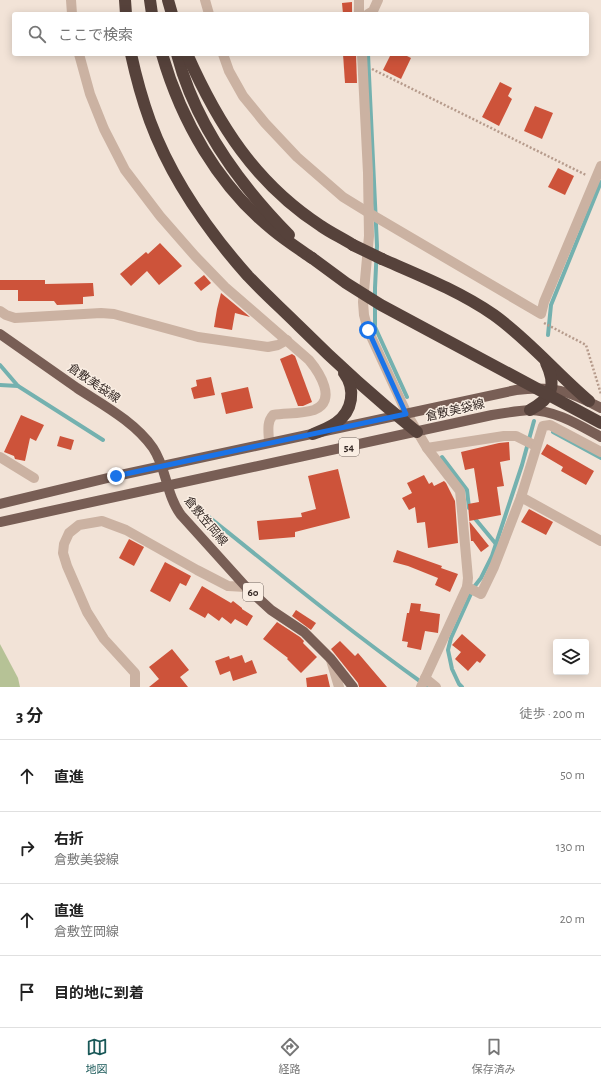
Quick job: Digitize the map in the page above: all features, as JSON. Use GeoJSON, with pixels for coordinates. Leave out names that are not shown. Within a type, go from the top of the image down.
{"type":"FeatureCollection","features":[{"type":"Feature","properties":{"kind":"highway"},"geometry":{"type":"LineString","coordinates":[[125,0],[126,12]]}},
{"type":"Feature","properties":{"kind":"highway"},"geometry":{"type":"LineString","coordinates":[[150,0],[152,12]]}},
{"type":"Feature","properties":{"kind":"highway"},"geometry":{"type":"LineString","coordinates":[[168,0],[169,12]]}},
{"type":"Feature","properties":{"kind":"highway"},"geometry":{"type":"LineString","coordinates":[[168,0],[171,12]]}},
{"type":"Feature","properties":{"kind":"highway"},"geometry":{"type":"LineString","coordinates":[[132,56],[150,121],[164,153],[181,185],[201,216],[225,248],[249,276],[340,366],[401,415],[417,432]]}},
{"type":"Feature","properties":{"kind":"highway"},"geometry":{"type":"LineString","coordinates":[[163,56],[174,90],[185,116],[212,162],[228,184],[248,207],[272,229],[346,283],[381,305],[601,423]]}},
{"type":"Feature","properties":{"kind":"highway"},"geometry":{"type":"LineString","coordinates":[[178,56],[187,86],[210,134],[223,156],[256,200],[312,258]]}},
{"type":"Feature","properties":{"kind":"highway"},"geometry":{"type":"LineString","coordinates":[[188,56],[223,126],[257,171],[298,209],[321,226],[352,244],[439,284],[478,304],[511,328],[589,401]]}},
{"type":"Feature","properties":{"kind":"highway"},"geometry":{"type":"LineString","coordinates":[[530,410],[545,400],[552,389],[551,372],[545,360]]}},
{"type":"Feature","properties":{"kind":"highway"},"geometry":{"type":"LineString","coordinates":[[313,434],[337,422],[348,409],[352,392],[346,376],[340,366]]}},
{"type":"Feature","properties":{"kind":"main road","name":"倉敷美袋線"},"geometry":{"type":"LineString","coordinates":[[0,334],[127,422],[148,442],[155,453],[162,466],[167,485],[492,415],[530,410],[554,414],[567,419],[601,438]]}},
{"type":"Feature","properties":{"kind":"main road","name":"倉敷美袋線"},"geometry":{"type":"LineString","coordinates":[[162,466],[516,390],[540,388],[552,389],[573,394],[601,408]]}},
{"type":"Feature","properties":{"kind":"main road"},"geometry":{"type":"LineString","coordinates":[[0,504],[162,466]]}},
{"type":"Feature","properties":{"kind":"main road"},"geometry":{"type":"LineString","coordinates":[[0,522],[167,485]]}},
{"type":"Feature","properties":{"kind":"main road","name":"倉敷笠岡線"},"geometry":{"type":"LineString","coordinates":[[167,485],[174,506],[181,515],[246,586],[271,610],[304,632],[331,659],[353,687]]}},
{"type":"Feature","properties":{"kind":"street"},"geometry":{"type":"LineString","coordinates":[[71,0],[72,12]]}},
{"type":"Feature","properties":{"kind":"street"},"geometry":{"type":"LineString","coordinates":[[205,0],[208,12]]}},
{"type":"Feature","properties":{"kind":"street"},"geometry":{"type":"LineString","coordinates":[[359,0],[359,12]]}},
{"type":"Feature","properties":{"kind":"street"},"geometry":{"type":"LineString","coordinates":[[372,12],[374,11],[378,0]]}},
{"type":"Feature","properties":{"kind":"street"},"geometry":{"type":"LineString","coordinates":[[80,56],[90,94],[104,129],[125,170],[160,216],[195,256],[225,287],[287,340],[317,370],[324,383],[326,394],[324,401],[314,410],[273,415],[268,425],[269,444]]}},
{"type":"Feature","properties":{"kind":"street"},"geometry":{"type":"LineString","coordinates":[[224,56],[229,71],[242,96],[297,157],[343,197],[541,314],[544,302],[601,166]]}},
{"type":"Feature","properties":{"kind":"street"},"geometry":{"type":"LineString","coordinates":[[362,56],[368,173],[373,216],[369,236],[363,302],[364,315],[368,330],[401,415]]}},
{"type":"Feature","properties":{"kind":"street"},"geometry":{"type":"LineString","coordinates":[[0,311],[15,318],[100,313],[114,314],[198,337],[268,347],[278,345],[287,340]]}},
{"type":"Feature","properties":{"kind":"street"},"geometry":{"type":"LineString","coordinates":[[471,590],[481,594],[494,567],[521,497],[531,443],[543,426],[550,425],[601,452]]}},
{"type":"Feature","properties":{"kind":"street"},"geometry":{"type":"LineString","coordinates":[[417,432],[427,448],[460,491],[468,578],[471,590],[423,682],[436,687]]}},
{"type":"Feature","properties":{"kind":"street"},"geometry":{"type":"LineString","coordinates":[[427,448],[504,436],[516,436],[531,443]]}},
{"type":"Feature","properties":{"kind":"street"},"geometry":{"type":"LineString","coordinates":[[0,457],[34,478]]}},
{"type":"Feature","properties":{"kind":"street"},"geometry":{"type":"LineString","coordinates":[[521,497],[601,541]]}},
{"type":"Feature","properties":{"kind":"street"},"geometry":{"type":"LineString","coordinates":[[135,687],[135,673],[104,639],[87,612],[64,554],[64,544],[69,533],[79,525],[102,521],[126,530],[228,586],[246,586]]}},
{"type":"Feature","properties":{"kind":"street"},"geometry":{"type":"LineString","coordinates":[[331,659],[339,687]]}},
{"type":"Feature","properties":{"kind":"path"},"geometry":{"type":"LineString","coordinates":[[371,68],[595,179]]}},
{"type":"Feature","properties":{"kind":"path"},"geometry":{"type":"LineString","coordinates":[[546,324],[586,345],[601,394]]}},
{"type":"Feature","properties":{"kind":"green space"},"geometry":{"type":"Polygon","coordinates":[[[0,644],[18,678],[20,687],[0,687],[0,644]]]}},
{"type":"Feature","properties":{"kind":"building"},"geometry":{"type":"Polygon","coordinates":[[[352,2],[352,12],[343,12],[342,3],[352,2]]]}},
{"type":"Feature","properties":{"kind":"building"},"geometry":{"type":"Polygon","coordinates":[[[343,56],[356,56],[357,83],[345,83],[343,56]]]}},
{"type":"Feature","properties":{"kind":"building"},"geometry":{"type":"Polygon","coordinates":[[[390,56],[407,56],[411,58],[401,79],[383,70],[390,56]]]}},
{"type":"Feature","properties":{"kind":"building"},"geometry":{"type":"Polygon","coordinates":[[[500,82],[512,88],[508,96],[512,99],[499,126],[482,117],[500,82]]]}},
{"type":"Feature","properties":{"kind":"building"},"geometry":{"type":"Polygon","coordinates":[[[535,106],[553,113],[542,139],[524,131],[535,106]]]}},
{"type":"Feature","properties":{"kind":"building"},"geometry":{"type":"Polygon","coordinates":[[[558,168],[574,176],[565,195],[548,187],[558,168]]]}},
{"type":"Feature","properties":{"kind":"building"},"geometry":{"type":"Polygon","coordinates":[[[160,243],[182,266],[159,285],[147,271],[131,286],[120,274],[146,252],[148,254],[160,243]]]}},
{"type":"Feature","properties":{"kind":"building"},"geometry":{"type":"Polygon","coordinates":[[[204,275],[211,283],[201,291],[194,283],[204,275]]]}},
{"type":"Feature","properties":{"kind":"building"},"geometry":{"type":"Polygon","coordinates":[[[0,280],[45,280],[45,284],[93,283],[94,296],[83,297],[83,304],[57,305],[54,301],[18,301],[18,290],[0,290],[0,280]]]}},
{"type":"Feature","properties":{"kind":"building"},"geometry":{"type":"Polygon","coordinates":[[[221,293],[250,317],[235,313],[232,330],[214,327],[221,293]]]}},
{"type":"Feature","properties":{"kind":"building"},"geometry":{"type":"Polygon","coordinates":[[[292,354],[295,356],[312,402],[303,406],[298,406],[280,359],[292,354]]]}},
{"type":"Feature","properties":{"kind":"building"},"geometry":{"type":"Polygon","coordinates":[[[211,377],[215,395],[194,399],[191,388],[197,386],[196,380],[211,377]]]}},
{"type":"Feature","properties":{"kind":"building"},"geometry":{"type":"Polygon","coordinates":[[[248,387],[253,408],[226,414],[221,393],[248,387]]]}},
{"type":"Feature","properties":{"kind":"building"},"geometry":{"type":"Polygon","coordinates":[[[21,415],[44,425],[36,441],[30,438],[25,461],[15,459],[14,456],[4,452],[21,415]]]}},
{"type":"Feature","properties":{"kind":"building"},"geometry":{"type":"Polygon","coordinates":[[[60,436],[74,440],[71,450],[57,446],[60,436]]]}},
{"type":"Feature","properties":{"kind":"building"},"geometry":{"type":"Polygon","coordinates":[[[509,442],[510,460],[500,462],[504,486],[497,487],[501,515],[469,521],[468,504],[479,502],[474,468],[465,470],[461,452],[509,442]]]}},
{"type":"Feature","properties":{"kind":"building"},"geometry":{"type":"Polygon","coordinates":[[[547,444],[594,471],[586,485],[561,471],[563,467],[541,454],[547,444]]]}},
{"type":"Feature","properties":{"kind":"building"},"geometry":{"type":"Polygon","coordinates":[[[338,469],[350,518],[295,532],[295,537],[259,540],[257,521],[302,517],[301,513],[316,509],[308,476],[338,469]]]}},
{"type":"Feature","properties":{"kind":"building"},"geometry":{"type":"Polygon","coordinates":[[[424,475],[429,484],[432,482],[434,486],[444,481],[455,501],[458,543],[428,548],[425,522],[417,523],[415,507],[409,510],[402,498],[412,493],[407,483],[424,475]]]}},
{"type":"Feature","properties":{"kind":"building"},"geometry":{"type":"Polygon","coordinates":[[[529,509],[553,522],[546,535],[521,522],[529,509]]]}},
{"type":"Feature","properties":{"kind":"building"},"geometry":{"type":"Polygon","coordinates":[[[469,522],[489,546],[481,552],[473,541],[471,541],[469,522]]]}},
{"type":"Feature","properties":{"kind":"building"},"geometry":{"type":"Polygon","coordinates":[[[129,539],[144,547],[134,566],[119,558],[129,539]]]}},
{"type":"Feature","properties":{"kind":"building"},"geometry":{"type":"Polygon","coordinates":[[[397,550],[442,566],[441,568],[458,574],[450,592],[435,585],[438,578],[408,566],[393,562],[397,550]]]}},
{"type":"Feature","properties":{"kind":"building"},"geometry":{"type":"Polygon","coordinates":[[[165,562],[191,576],[186,586],[180,583],[170,602],[150,591],[165,562]]]}},
{"type":"Feature","properties":{"kind":"building"},"geometry":{"type":"Polygon","coordinates":[[[202,586],[231,603],[233,601],[253,616],[247,626],[235,619],[231,624],[222,617],[219,621],[208,613],[205,618],[189,609],[202,586]]]}},
{"type":"Feature","properties":{"kind":"building"},"geometry":{"type":"Polygon","coordinates":[[[411,603],[421,604],[420,611],[440,614],[438,633],[425,631],[421,650],[407,647],[408,642],[402,641],[407,613],[409,613],[411,603]]]}},
{"type":"Feature","properties":{"kind":"building"},"geometry":{"type":"Polygon","coordinates":[[[296,610],[316,623],[311,630],[292,616],[296,610]]]}},
{"type":"Feature","properties":{"kind":"building"},"geometry":{"type":"Polygon","coordinates":[[[277,622],[300,637],[304,641],[303,643],[317,657],[301,673],[287,659],[288,658],[263,639],[277,622]]]}},
{"type":"Feature","properties":{"kind":"building"},"geometry":{"type":"Polygon","coordinates":[[[462,634],[486,655],[480,663],[477,661],[468,671],[455,659],[461,652],[452,645],[462,634]]]}},
{"type":"Feature","properties":{"kind":"building"},"geometry":{"type":"Polygon","coordinates":[[[340,641],[355,656],[358,653],[387,687],[359,687],[358,683],[331,649],[340,641]]]}},
{"type":"Feature","properties":{"kind":"building"},"geometry":{"type":"Polygon","coordinates":[[[172,649],[189,670],[180,677],[188,687],[149,687],[159,679],[149,667],[172,649]]]}},
{"type":"Feature","properties":{"kind":"building"},"geometry":{"type":"Polygon","coordinates":[[[242,655],[245,663],[252,660],[257,673],[233,681],[230,671],[220,675],[215,661],[229,656],[230,659],[242,655]]]}},
{"type":"Feature","properties":{"kind":"building"},"geometry":{"type":"Polygon","coordinates":[[[327,674],[330,687],[307,687],[306,678],[327,674]]]}},
{"type":"Feature","properties":{"kind":"waterway"},"geometry":{"type":"LineString","coordinates":[[368,56],[377,246],[375,327],[407,397]]}},
{"type":"Feature","properties":{"kind":"waterway"},"geometry":{"type":"LineString","coordinates":[[548,335],[551,305],[601,182]]}},
{"type":"Feature","properties":{"kind":"waterway"},"geometry":{"type":"LineString","coordinates":[[0,365],[18,386],[103,440]]}},
{"type":"Feature","properties":{"kind":"waterway"},"geometry":{"type":"LineString","coordinates":[[0,385],[18,386]]}},
{"type":"Feature","properties":{"kind":"waterway"},"geometry":{"type":"LineString","coordinates":[[462,687],[452,669],[448,650],[451,638],[474,587],[481,578],[492,556],[522,465],[534,421]]}},
{"type":"Feature","properties":{"kind":"waterway"},"geometry":{"type":"LineString","coordinates":[[553,432],[601,458]]}},
{"type":"Feature","properties":{"kind":"waterway"},"geometry":{"type":"LineString","coordinates":[[442,457],[467,490],[469,508]]}},
{"type":"Feature","properties":{"kind":"waterway"},"geometry":{"type":"LineString","coordinates":[[472,515],[496,544]]}},
{"type":"Feature","properties":{"kind":"waterway"},"geometry":{"type":"LineString","coordinates":[[209,517],[344,625],[428,687]]}},
{"type":"Feature","properties":{"kind":"route"},"geometry":{"type":"LineString","coordinates":[[116,476],[406,414],[368,330]]}}]}
